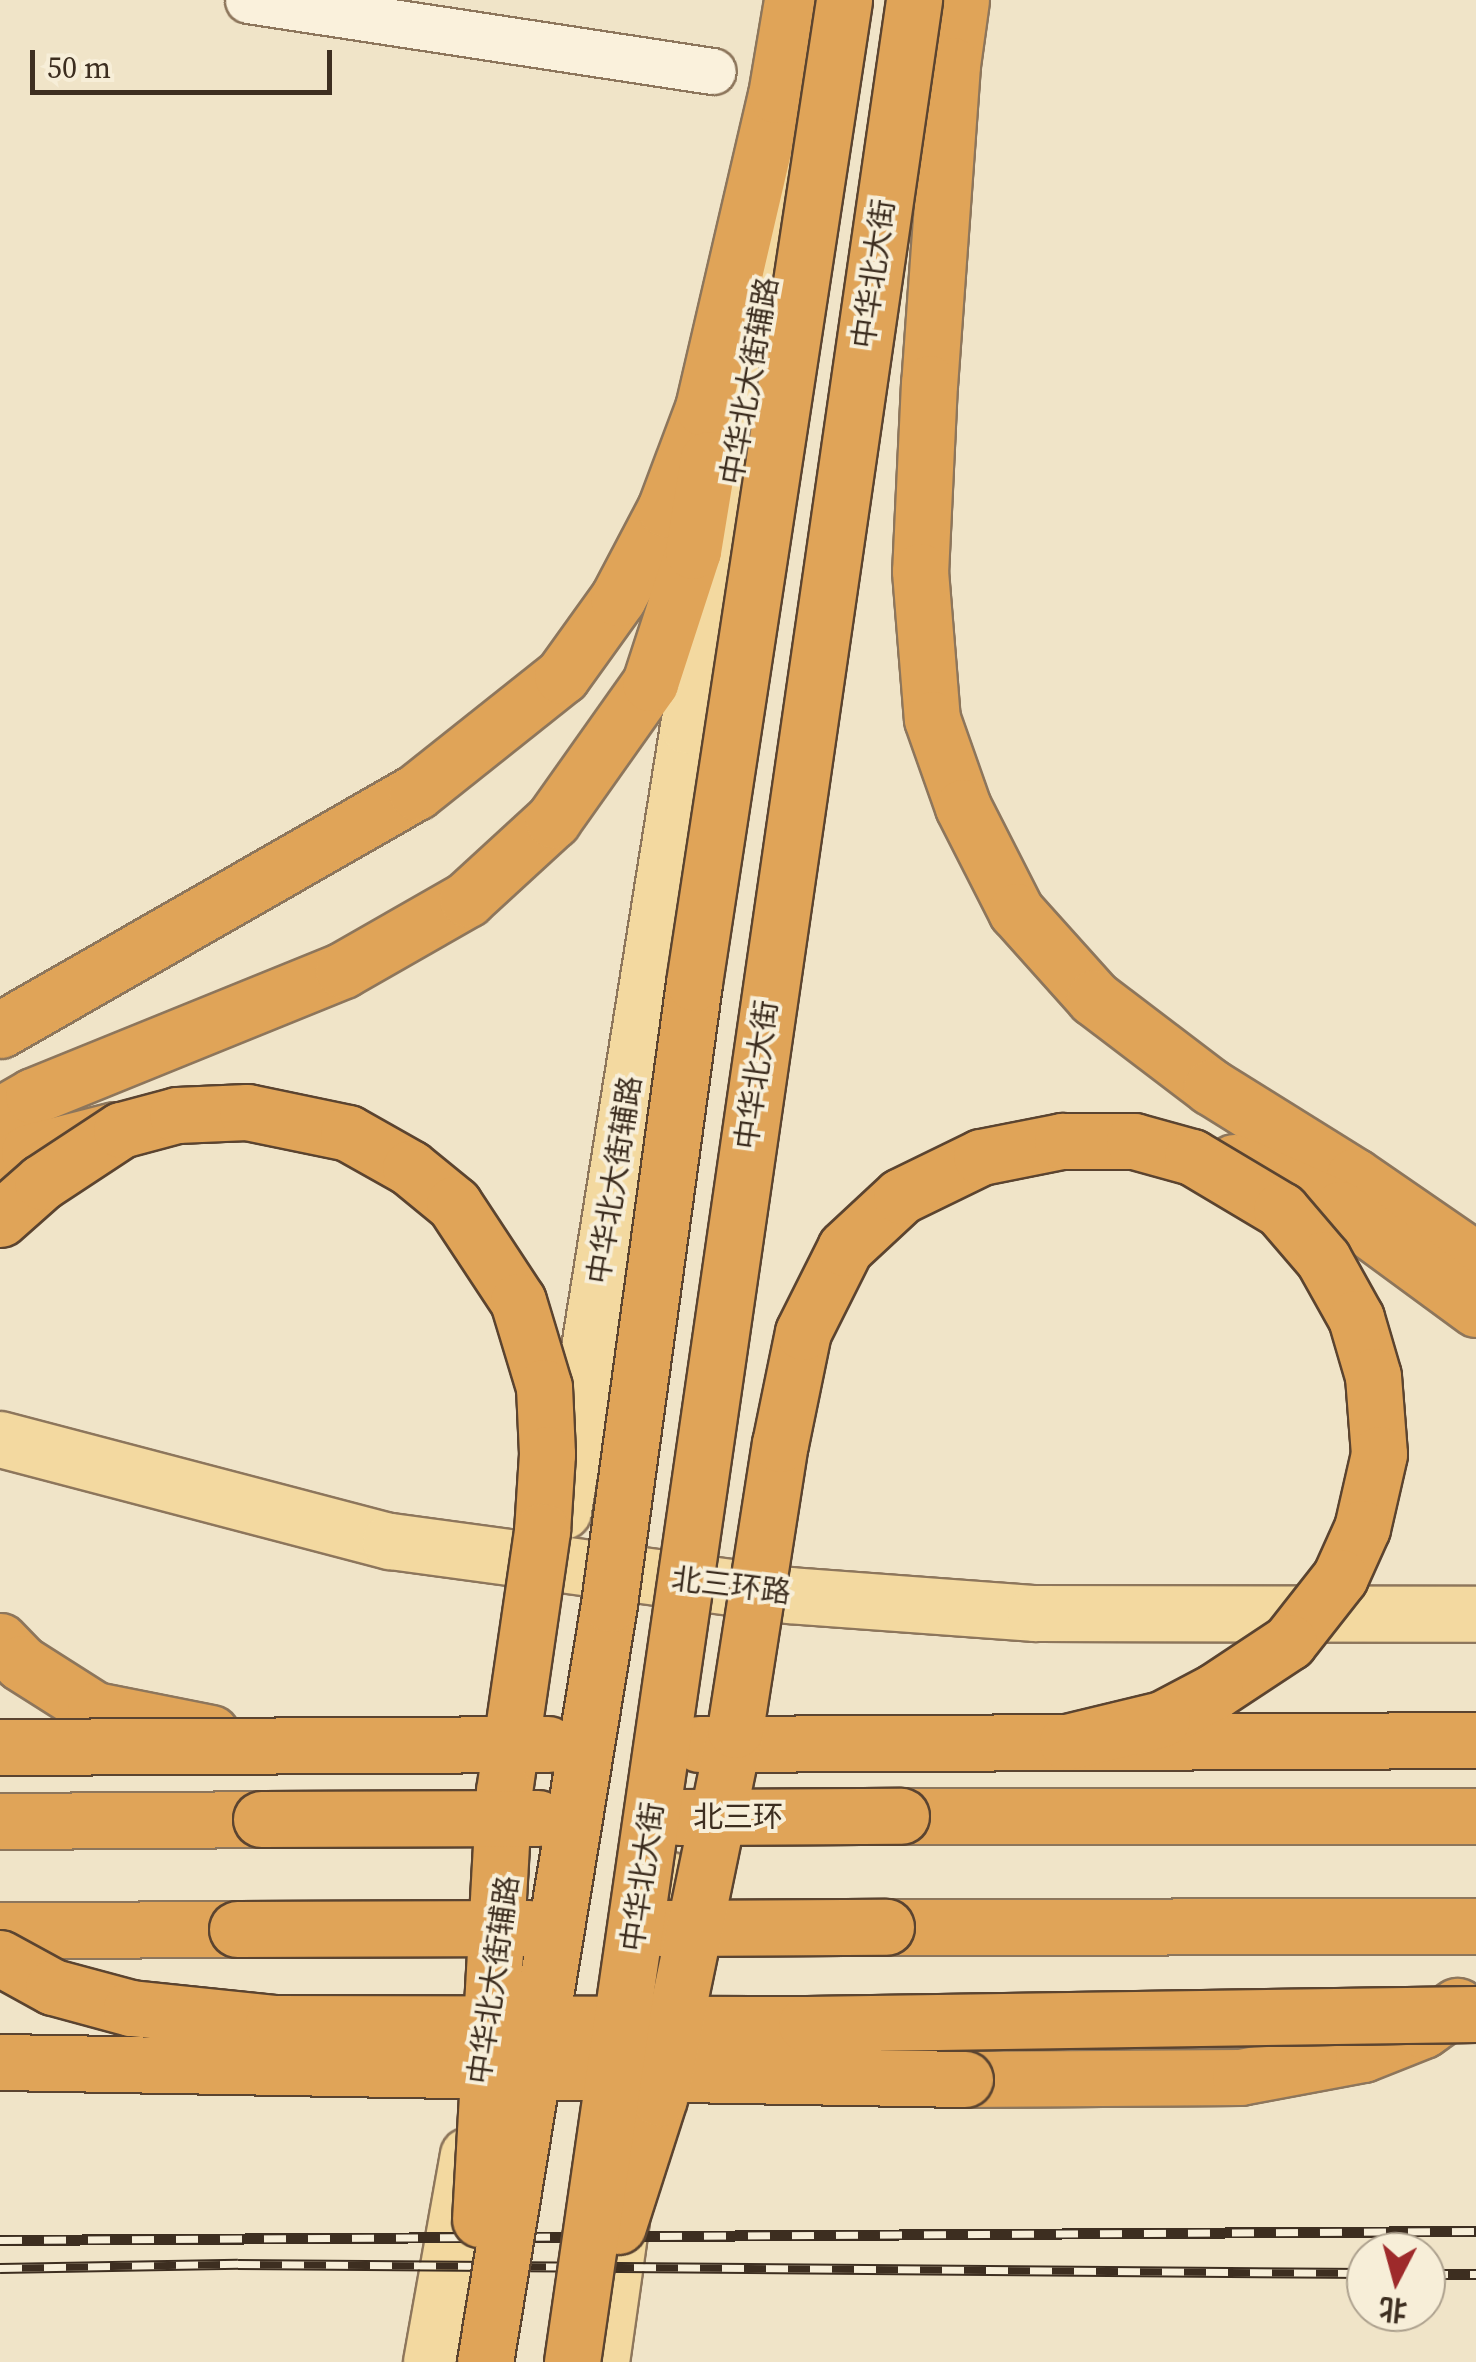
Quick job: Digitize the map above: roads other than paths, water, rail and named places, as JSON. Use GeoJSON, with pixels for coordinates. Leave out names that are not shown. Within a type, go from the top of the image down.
{"type":"FeatureCollection","features":[{"type":"Feature","properties":{"kind":"highway"},"geometry":{"type":"LineString","coordinates":[[0,1030],[416,792],[562,676],[618,598],[665,509],[703,408],[792,0]]}},
{"type":"Feature","properties":{"kind":"highway"},"geometry":{"type":"LineString","coordinates":[[482,2362],[608,1604],[694,983],[844,0]]}},
{"type":"Feature","properties":{"kind":"highway","name":"中华北大街"},"geometry":{"type":"LineString","coordinates":[[573,2362],[914,0]]}},
{"type":"Feature","properties":{"kind":"highway"},"geometry":{"type":"LineString","coordinates":[[961,0],[933,323],[921,552],[932,719],[963,807],[1016,911],[1094,998],[1211,1088],[1354,1176],[1476,1260]]}},
{"type":"Feature","properties":{"kind":"highway"},"geometry":{"type":"LineString","coordinates":[[0,1115],[32,1096],[343,970],[467,900],[553,820],[650,684],[687,570],[754,185]]}},
{"type":"Feature","properties":{"kind":"highway"},"geometry":{"type":"LineString","coordinates":[[1211,1088],[1476,1230]]}},
{"type":"Feature","properties":{"kind":"highway"},"geometry":{"type":"LineString","coordinates":[[0,1169],[29,1152],[178,1115],[247,1112],[348,1133],[410,1168],[454,1204],[518,1301],[544,1387],[547,1454],[542,1531],[504,1790],[480,2163],[482,2362]]}},
{"type":"Feature","properties":{"kind":"highway"},"geometry":{"type":"LineString","coordinates":[[0,1219],[42,1182],[121,1130],[178,1115]]}},
{"type":"Feature","properties":{"kind":"highway"},"geometry":{"type":"LineString","coordinates":[[573,2362],[660,2098],[734,1730],[780,1444],[803,1332],[845,1248],[900,1196],[981,1158],[1062,1141],[1134,1141],[1216,1154],[1340,1209],[1476,1308]]}},
{"type":"Feature","properties":{"kind":"highway"},"geometry":{"type":"LineString","coordinates":[[1066,1742],[1162,1720],[1216,1691],[1289,1642],[1340,1578],[1362,1528],[1379,1454],[1374,1376],[1356,1318],[1323,1259],[1281,1210],[1192,1157],[1134,1141]]}},
{"type":"Feature","properties":{"kind":"highway"},"geometry":{"type":"LineString","coordinates":[[0,1641],[21,1663],[94,1710],[273,1745]]}},
{"type":"Feature","properties":{"kind":"highway"},"geometry":{"type":"LineString","coordinates":[[0,1746],[1476,1740]]}},
{"type":"Feature","properties":{"kind":"highway","name":"北三环"},"geometry":{"type":"LineString","coordinates":[[0,1820],[1476,1816]]}},
{"type":"Feature","properties":{"kind":"highway"},"geometry":{"type":"LineString","coordinates":[[0,1930],[1476,1926]]}},
{"type":"Feature","properties":{"kind":"highway"},"geometry":{"type":"LineString","coordinates":[[0,1958],[53,1986],[131,2008],[273,2022],[806,2024],[1476,2014]]}},
{"type":"Feature","properties":{"kind":"highway"},"geometry":{"type":"LineString","coordinates":[[0,2062],[965,2079],[1240,2077],[1363,2054],[1424,2030],[1476,1993]]}},
{"type":"Feature","properties":{"kind":"main road","name":"中华北大街辅路"},"geometry":{"type":"LineString","coordinates":[[431,2362],[465,2173],[688,726],[818,0]]}},
{"type":"Feature","properties":{"kind":"main road"},"geometry":{"type":"LineString","coordinates":[[601,2362],[940,0]]}},
{"type":"Feature","properties":{"kind":"main road","name":"北三环路"},"geometry":{"type":"LineString","coordinates":[[0,1439],[390,1541],[788,1595],[1034,1613],[1476,1614]]}},
{"type":"Feature","properties":{"kind":"street"},"geometry":{"type":"LineString","coordinates":[[248,0],[713,71]]}},
{"type":"Feature","properties":{"kind":"railway"},"geometry":{"type":"LineString","coordinates":[[0,2240],[1476,2231]]}},
{"type":"Feature","properties":{"kind":"railway"},"geometry":{"type":"LineString","coordinates":[[0,2268],[238,2264],[1346,2273]]}},
{"type":"Feature","properties":{"kind":"railway"},"geometry":{"type":"LineString","coordinates":[[1446,2274],[1476,2274]]}}]}
